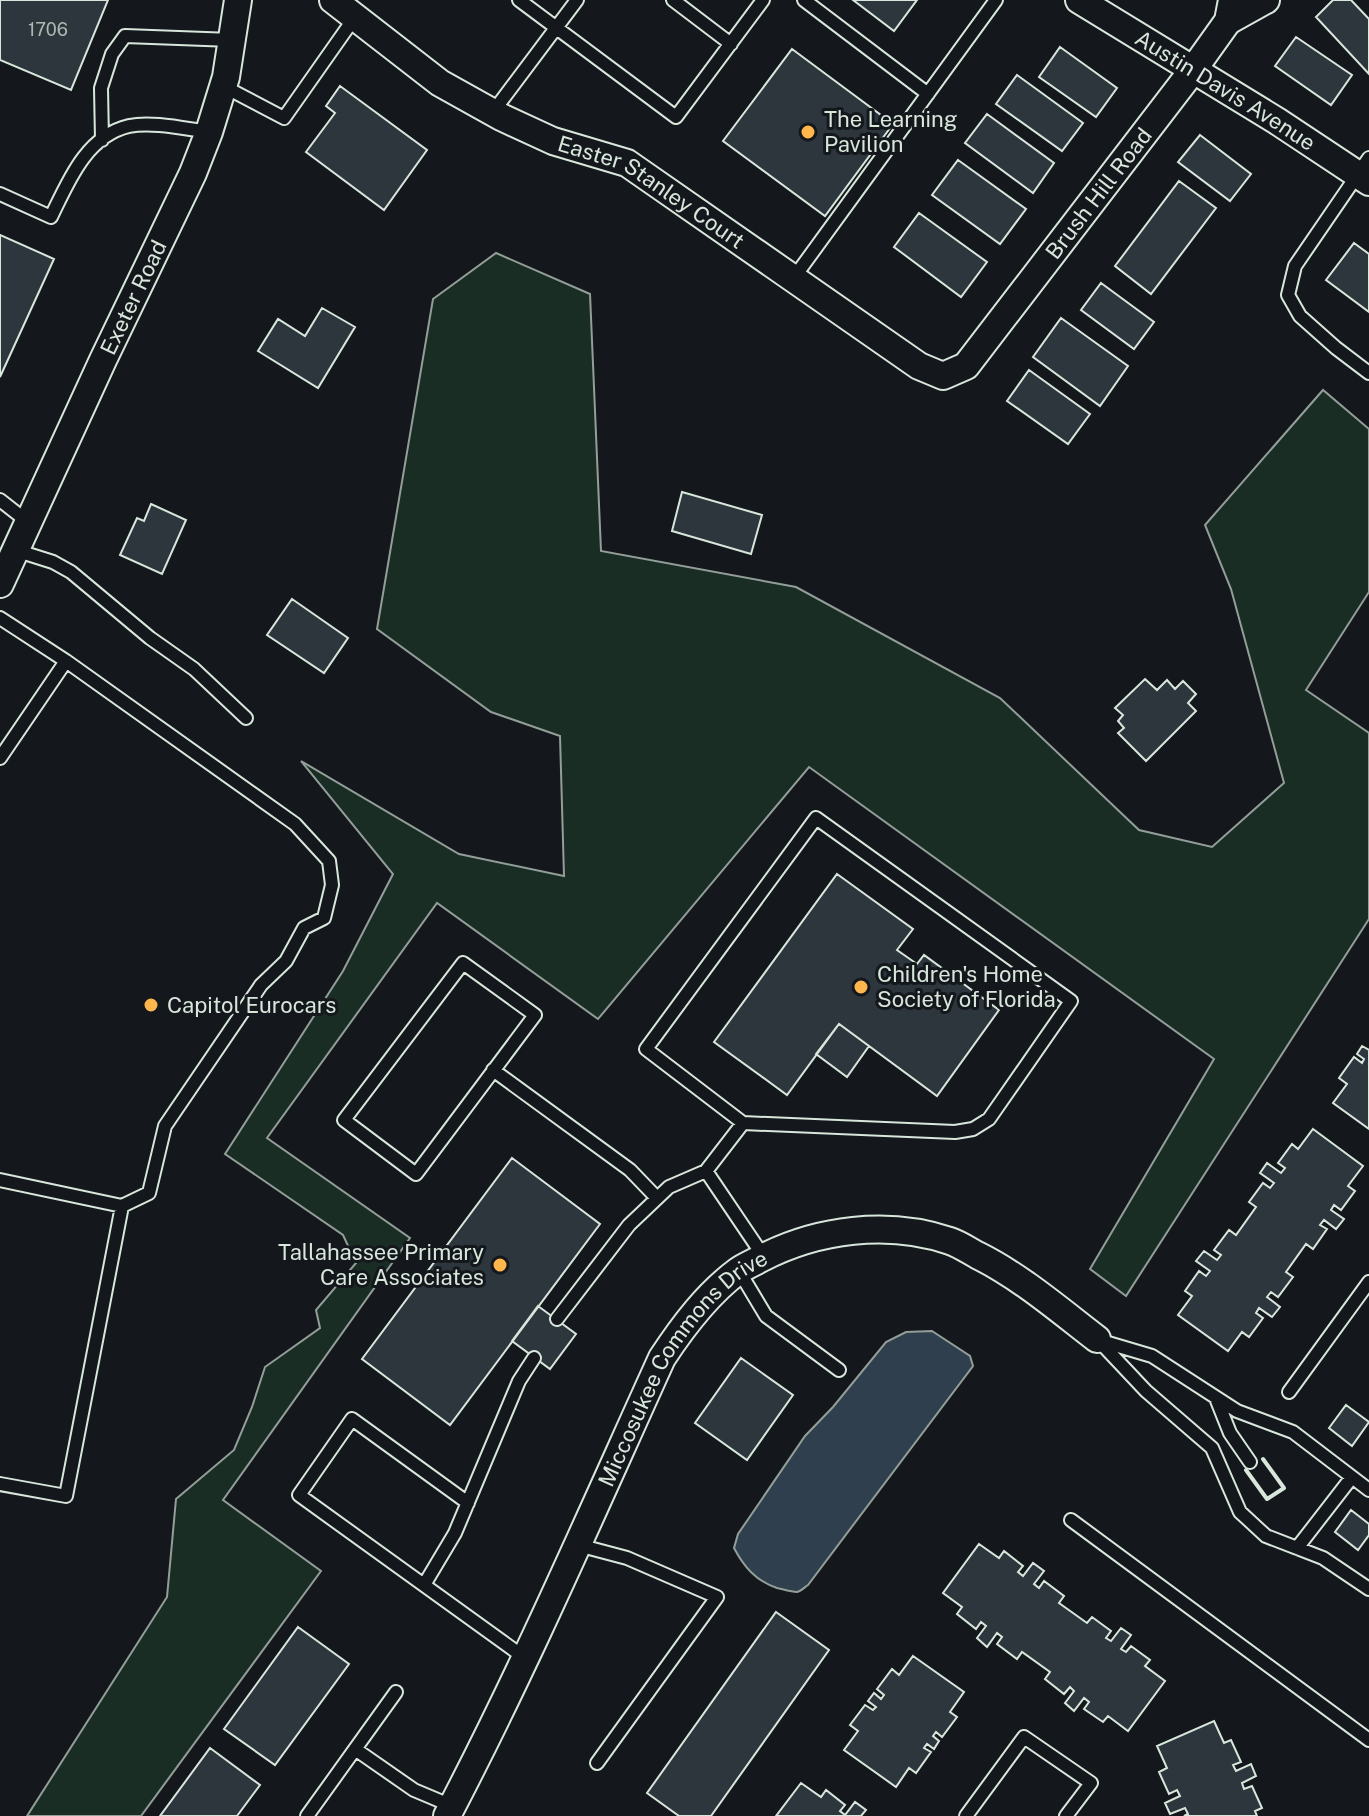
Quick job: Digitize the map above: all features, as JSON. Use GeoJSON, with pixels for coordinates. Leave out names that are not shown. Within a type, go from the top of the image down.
{"type":"FeatureCollection","features":[{"type":"Feature","properties":{"kind":"street","name":"Exeter Road"},"geometry":{"type":"LineString","coordinates":[[0,584],[193,173],[223,86],[238,0]]}},
{"type":"Feature","properties":{"kind":"street","name":"Easter Stanley Court"},"geometry":{"type":"LineString","coordinates":[[333,0],[440,83],[553,141],[627,163],[919,366],[943,376],[966,366]]}},
{"type":"Feature","properties":{"kind":"street","name":"Austin Davis Avenue"},"geometry":{"type":"LineString","coordinates":[[1079,0],[1365,171]]}},
{"type":"Feature","properties":{"kind":"street","name":"Brush Hill Road"},"geometry":{"type":"LineString","coordinates":[[966,366],[1193,70],[1230,11],[1266,0]]}},
{"type":"Feature","properties":{"kind":"street","name":"Miccosukee Commons Drive"},"geometry":{"type":"LineString","coordinates":[[449,1811],[525,1658],[662,1358],[685,1322],[739,1271],[781,1248],[811,1239],[858,1230],[899,1230],[950,1241],[994,1263],[1035,1290],[1097,1339]]}},
{"type":"Feature","properties":{"kind":"lane"},"geometry":{"type":"LineString","coordinates":[[519,0],[676,117],[763,0]]}},
{"type":"Feature","properties":{"kind":"lane"},"geometry":{"type":"LineString","coordinates":[[493,112],[577,0]]}},
{"type":"Feature","properties":{"kind":"lane"},"geometry":{"type":"LineString","coordinates":[[673,0],[731,44]]}},
{"type":"Feature","properties":{"kind":"lane"},"geometry":{"type":"LineString","coordinates":[[804,0],[928,94]]}},
{"type":"Feature","properties":{"kind":"lane"},"geometry":{"type":"LineString","coordinates":[[793,279],[996,0]]}},
{"type":"Feature","properties":{"kind":"lane"},"geometry":{"type":"LineString","coordinates":[[223,86],[284,118],[355,17]]}},
{"type":"Feature","properties":{"kind":"lane"},"geometry":{"type":"LineString","coordinates":[[102,140],[101,88],[112,54],[125,36],[232,40]]}},
{"type":"Feature","properties":{"kind":"lane"},"geometry":{"type":"LineString","coordinates":[[0,194],[51,217],[78,164],[93,146],[111,134],[129,126],[209,132]]}},
{"type":"Feature","properties":{"kind":"lane"},"geometry":{"type":"LineString","coordinates":[[1365,171],[1295,266],[1288,295],[1300,316],[1369,373]]}},
{"type":"Feature","properties":{"kind":"lane"},"geometry":{"type":"LineString","coordinates":[[0,500],[28,522]]}},
{"type":"Feature","properties":{"kind":"lane"},"geometry":{"type":"LineString","coordinates":[[15,550],[53,562],[71,572],[150,638],[194,669],[246,718]]}},
{"type":"Feature","properties":{"kind":"lane"},"geometry":{"type":"LineString","coordinates":[[0,618],[66,661],[295,824],[329,861],[332,885],[324,918],[304,928],[286,961],[261,985],[165,1126],[149,1193],[122,1206],[0,1180]]}},
{"type":"Feature","properties":{"kind":"lane"},"geometry":{"type":"LineString","coordinates":[[0,758],[66,661]]}},
{"type":"Feature","properties":{"kind":"lane"},"geometry":{"type":"LineString","coordinates":[[816,818],[1071,1001],[989,1119],[973,1129],[955,1132],[743,1123],[646,1049],[816,818]]}},
{"type":"Feature","properties":{"kind":"lane"},"geometry":{"type":"LineString","coordinates":[[463,963],[535,1015],[493,1070],[416,1174],[344,1120],[463,963]]}},
{"type":"Feature","properties":{"kind":"lane"},"geometry":{"type":"LineString","coordinates":[[493,1070],[630,1170],[657,1198]]}},
{"type":"Feature","properties":{"kind":"lane"},"geometry":{"type":"LineString","coordinates":[[557,1319],[629,1225],[669,1187],[706,1171],[743,1123]]}},
{"type":"Feature","properties":{"kind":"lane"},"geometry":{"type":"LineString","coordinates":[[706,1171],[764,1257]]}},
{"type":"Feature","properties":{"kind":"lane"},"geometry":{"type":"LineString","coordinates":[[0,1484],[66,1496],[122,1206]]}},
{"type":"Feature","properties":{"kind":"lane"},"geometry":{"type":"LineString","coordinates":[[739,1271],[766,1316],[839,1370]]}},
{"type":"Feature","properties":{"kind":"lane"},"geometry":{"type":"LineString","coordinates":[[1289,1392],[1369,1282]]}},
{"type":"Feature","properties":{"kind":"lane"},"geometry":{"type":"LineString","coordinates":[[1097,1339],[1152,1356],[1237,1411],[1293,1432],[1369,1490]]}},
{"type":"Feature","properties":{"kind":"lane"},"geometry":{"type":"LineString","coordinates":[[1097,1339],[1146,1391],[1212,1448],[1240,1512],[1266,1536],[1323,1558],[1369,1589]]}},
{"type":"Feature","properties":{"kind":"lane"},"geometry":{"type":"LineString","coordinates":[[424,1585],[455,1533],[519,1381],[534,1358]]}},
{"type":"Feature","properties":{"kind":"lane"},"geometry":{"type":"LineString","coordinates":[[1216,1398],[1230,1433],[1250,1462]]}},
{"type":"Feature","properties":{"kind":"lane"},"geometry":{"type":"LineString","coordinates":[[468,1503],[352,1419],[299,1495],[525,1658]]}},
{"type":"Feature","properties":{"kind":"lane"},"geometry":{"type":"LineString","coordinates":[[1297,1548],[1352,1477]]}},
{"type":"Feature","properties":{"kind":"lane"},"geometry":{"type":"LineString","coordinates":[[1071,1520],[1369,1740]]}},
{"type":"Feature","properties":{"kind":"lane"},"geometry":{"type":"LineString","coordinates":[[578,1545],[627,1558],[717,1597],[597,1763]]}},
{"type":"Feature","properties":{"kind":"lane"},"geometry":{"type":"LineString","coordinates":[[307,1816],[396,1692]]}},
{"type":"Feature","properties":{"kind":"lane"},"geometry":{"type":"LineString","coordinates":[[966,1816],[1024,1737],[1091,1783],[1066,1816]]}},
{"type":"Feature","properties":{"kind":"lane"},"geometry":{"type":"LineString","coordinates":[[355,1749],[449,1811]]}},
{"type":"Feature","properties":{"kind":"green space"},"geometry":{"type":"Polygon","coordinates":[[[496,253],[590,294],[601,551],[796,587],[1000,698],[1139,830],[1212,847],[1284,783],[1231,589],[1205,525],[1323,390],[1369,429],[1369,592],[1306,690],[1369,733],[1369,919],[1126,1296],[1090,1269],[1214,1059],[809,767],[598,1019],[437,903],[267,1138],[410,1238],[223,1500],[321,1571],[141,1816],[27,1816],[167,1597],[176,1499],[234,1450],[265,1367],[320,1328],[316,1310],[356,1263],[343,1235],[225,1154],[343,971],[393,874],[301,761],[459,854],[564,876],[560,736],[491,712],[377,629],[433,299],[496,253]]]}},
{"type":"Feature","properties":{"kind":"water"},"geometry":{"type":"Polygon","coordinates":[[[932,1331],[970,1356],[973,1366],[808,1585],[795,1592],[777,1588],[757,1577],[746,1567],[734,1548],[738,1534],[805,1436],[886,1342],[906,1332],[932,1331]]]}},
{"type":"Feature","properties":{"kind":"building"},"geometry":{"type":"Polygon","coordinates":[[[0,0],[108,0],[71,90],[0,60],[0,0]]]}},
{"type":"Feature","properties":{"kind":"building"},"geometry":{"type":"Polygon","coordinates":[[[853,0],[917,0],[894,31],[853,0]]]}},
{"type":"Feature","properties":{"kind":"building"},"geometry":{"type":"Polygon","coordinates":[[[1333,0],[1351,0],[1369,19],[1369,74],[1316,17],[1333,0]]]}},
{"type":"Feature","properties":{"kind":"building"},"geometry":{"type":"Polygon","coordinates":[[[1296,37],[1352,75],[1331,105],[1275,66],[1296,37]]]}},
{"type":"Feature","properties":{"kind":"building"},"geometry":{"type":"Polygon","coordinates":[[[1060,47],[1117,88],[1096,117],[1039,77],[1060,47]]]}},
{"type":"Feature","properties":{"kind":"building","name":"The Learning Pavilion"},"geometry":{"type":"Polygon","coordinates":[[[792,49],[893,124],[825,216],[723,141],[792,49]]]}},
{"type":"Feature","properties":{"kind":"building"},"geometry":{"type":"Polygon","coordinates":[[[1017,75],[1083,123],[1062,151],[996,104],[1017,75]]]}},
{"type":"Feature","properties":{"kind":"building"},"geometry":{"type":"Polygon","coordinates":[[[340,86],[427,150],[384,210],[306,152],[335,113],[326,106],[340,86]]]}},
{"type":"Feature","properties":{"kind":"building"},"geometry":{"type":"Polygon","coordinates":[[[987,114],[1054,163],[1033,193],[965,143],[987,114]]]}},
{"type":"Feature","properties":{"kind":"building"},"geometry":{"type":"Polygon","coordinates":[[[1200,135],[1251,174],[1230,201],[1178,162],[1200,135]]]}},
{"type":"Feature","properties":{"kind":"building"},"geometry":{"type":"Polygon","coordinates":[[[958,160],[1026,209],[1000,244],[932,195],[958,160]]]}},
{"type":"Feature","properties":{"kind":"building"},"geometry":{"type":"Polygon","coordinates":[[[1179,181],[1216,208],[1151,294],[1115,266],[1179,181]]]}},
{"type":"Feature","properties":{"kind":"building"},"geometry":{"type":"Polygon","coordinates":[[[919,213],[987,262],[961,297],[894,247],[919,213]]]}},
{"type":"Feature","properties":{"kind":"building"},"geometry":{"type":"Polygon","coordinates":[[[0,235],[54,259],[0,377],[0,235]]]}},
{"type":"Feature","properties":{"kind":"building"},"geometry":{"type":"Polygon","coordinates":[[[1354,243],[1369,254],[1369,312],[1326,280],[1354,243]]]}},
{"type":"Feature","properties":{"kind":"building"},"geometry":{"type":"Polygon","coordinates":[[[1101,283],[1154,322],[1134,349],[1081,310],[1101,283]]]}},
{"type":"Feature","properties":{"kind":"building"},"geometry":{"type":"Polygon","coordinates":[[[322,308],[355,327],[318,388],[258,351],[278,319],[305,336],[322,308]]]}},
{"type":"Feature","properties":{"kind":"building"},"geometry":{"type":"Polygon","coordinates":[[[1061,318],[1128,366],[1100,406],[1033,357],[1061,318]]]}},
{"type":"Feature","properties":{"kind":"building"},"geometry":{"type":"Polygon","coordinates":[[[1029,370],[1090,414],[1068,444],[1007,401],[1029,370]]]}},
{"type":"Feature","properties":{"kind":"building"},"geometry":{"type":"Polygon","coordinates":[[[682,492],[762,515],[751,554],[672,531],[682,492]]]}},
{"type":"Feature","properties":{"kind":"building"},"geometry":{"type":"Polygon","coordinates":[[[151,504],[186,520],[162,574],[120,555],[137,518],[144,521],[151,504]]]}},
{"type":"Feature","properties":{"kind":"building"},"geometry":{"type":"Polygon","coordinates":[[[292,599],[348,638],[324,673],[267,635],[292,599]]]}},
{"type":"Feature","properties":{"kind":"building"},"geometry":{"type":"Polygon","coordinates":[[[1145,679],[1157,690],[1167,680],[1175,689],[1183,681],[1196,694],[1188,703],[1196,711],[1146,761],[1118,733],[1124,728],[1118,721],[1123,715],[1115,708],[1145,679]]]}},
{"type":"Feature","properties":{"kind":"building","name":"Children's Home Society of Florida"},"geometry":{"type":"Polygon","coordinates":[[[837,874],[913,929],[897,950],[917,964],[924,955],[999,1010],[937,1096],[839,1024],[787,1095],[714,1042],[837,874]]]}},
{"type":"Feature","properties":{"kind":"building"},"geometry":{"type":"Polygon","coordinates":[[[839,1024],[869,1046],[847,1077],[816,1054],[839,1024]]]}},
{"type":"Feature","properties":{"kind":"building"},"geometry":{"type":"Polygon","coordinates":[[[1362,1046],[1369,1050],[1369,1129],[1333,1103],[1347,1084],[1339,1078],[1354,1057],[1362,1063],[1364,1059],[1357,1054],[1362,1046]]]}},
{"type":"Feature","properties":{"kind":"building"},"geometry":{"type":"Polygon","coordinates":[[[1313,1129],[1363,1166],[1348,1186],[1355,1191],[1341,1210],[1334,1205],[1331,1210],[1344,1219],[1336,1229],[1324,1220],[1320,1225],[1327,1229],[1313,1249],[1306,1244],[1286,1272],[1293,1277],[1278,1297],[1271,1292],[1267,1297],[1280,1307],[1272,1317],[1259,1308],[1256,1313],[1263,1318],[1249,1337],[1242,1332],[1228,1351],[1178,1315],[1192,1296],[1185,1291],[1199,1271],[1206,1276],[1210,1271],[1196,1261],[1204,1251],[1217,1260],[1221,1255],[1214,1250],[1229,1230],[1236,1235],[1256,1207],[1249,1202],[1263,1183],[1270,1188],[1274,1183],[1260,1173],[1267,1163],[1281,1173],[1285,1168],[1278,1163],[1292,1144],[1298,1149],[1313,1129]]]}},
{"type":"Feature","properties":{"kind":"building","name":"Tallahassee Primary Care Associates"},"geometry":{"type":"Polygon","coordinates":[[[512,1158],[600,1224],[450,1425],[362,1359],[512,1158]]]}},
{"type":"Feature","properties":{"kind":"building"},"geometry":{"type":"Polygon","coordinates":[[[538,1306],[576,1334],[550,1369],[512,1341],[538,1306]]]}},
{"type":"Feature","properties":{"kind":"building"},"geometry":{"type":"Polygon","coordinates":[[[741,1358],[793,1395],[747,1460],[695,1423],[741,1358]]]}},
{"type":"Feature","properties":{"kind":"building"},"geometry":{"type":"Polygon","coordinates":[[[1346,1405],[1369,1422],[1352,1446],[1329,1428],[1346,1405]]]}},
{"type":"Feature","properties":{"kind":"building"},"geometry":{"type":"Polygon","coordinates":[[[1351,1510],[1369,1524],[1369,1535],[1358,1550],[1335,1532],[1351,1510]]]}},
{"type":"Feature","properties":{"kind":"building"},"geometry":{"type":"Polygon","coordinates":[[[979,1544],[999,1558],[1004,1551],[1023,1566],[1018,1572],[1023,1576],[1033,1563],[1044,1571],[1034,1584],[1039,1588],[1044,1581],[1064,1596],[1059,1603],[1087,1623],[1092,1617],[1111,1631],[1106,1638],[1111,1641],[1121,1628],[1131,1635],[1121,1649],[1126,1652],[1131,1646],[1150,1660],[1145,1666],[1165,1681],[1128,1731],[1108,1716],[1103,1722],[1084,1709],[1089,1702],[1084,1698],[1074,1711],[1065,1703],[1074,1691],[1070,1687],[1064,1694],[1045,1679],[1050,1672],[1022,1652],[1017,1659],[997,1644],[1002,1637],[997,1633],[987,1647],[977,1638],[986,1626],[981,1622],[976,1629],[957,1614],[962,1607],[943,1593],[979,1544]]]}},
{"type":"Feature","properties":{"kind":"building"},"geometry":{"type":"Polygon","coordinates":[[[776,1612],[829,1650],[711,1816],[679,1816],[647,1793],[776,1612]]]}},
{"type":"Feature","properties":{"kind":"building"},"geometry":{"type":"Polygon","coordinates":[[[298,1627],[349,1664],[275,1765],[224,1729],[298,1627]]]}},
{"type":"Feature","properties":{"kind":"building"},"geometry":{"type":"Polygon","coordinates":[[[913,1656],[964,1692],[950,1712],[957,1717],[942,1737],[936,1732],[933,1736],[939,1741],[934,1749],[927,1744],[924,1748],[931,1752],[916,1773],[909,1768],[896,1787],[844,1750],[858,1731],[850,1725],[865,1705],[873,1710],[876,1707],[868,1701],[874,1693],[881,1699],[884,1695],[877,1689],[892,1669],[899,1675],[913,1656]]]}},
{"type":"Feature","properties":{"kind":"building"},"geometry":{"type":"Polygon","coordinates":[[[1214,1721],[1224,1743],[1231,1740],[1241,1762],[1233,1765],[1236,1771],[1251,1764],[1256,1776],[1242,1783],[1244,1789],[1252,1786],[1262,1808],[1255,1811],[1257,1816],[1184,1816],[1188,1814],[1185,1808],[1170,1814],[1165,1803],[1180,1796],[1177,1790],[1169,1794],[1159,1772],[1167,1768],[1157,1746],[1214,1721]]]}},
{"type":"Feature","properties":{"kind":"building"},"geometry":{"type":"Polygon","coordinates":[[[210,1748],[260,1785],[237,1816],[160,1816],[210,1748]]]}},
{"type":"Feature","properties":{"kind":"building"},"geometry":{"type":"Polygon","coordinates":[[[801,1783],[821,1797],[826,1790],[845,1805],[840,1811],[845,1815],[855,1802],[866,1810],[861,1816],[776,1816],[801,1783]]]}},
{"type":"Feature","properties":{"kind":"wall"},"geometry":{"type":"LineString","coordinates":[[1246,1470],[1267,1499],[1284,1488],[1263,1459]]}},
{"type":"Feature","properties":{"kind":"place","name":"The Learning Pavilion"},"geometry":{"type":"Point","coordinates":[808,132]}},
{"type":"Feature","properties":{"kind":"place","name":"Children's Home Society of Florida"},"geometry":{"type":"Point","coordinates":[861,987]}},
{"type":"Feature","properties":{"kind":"place","name":"Capitol Eurocars"},"geometry":{"type":"Point","coordinates":[151,1005]}},
{"type":"Feature","properties":{"kind":"place","name":"Tallahassee Primary Care Associates"},"geometry":{"type":"Point","coordinates":[500,1265]}}]}
